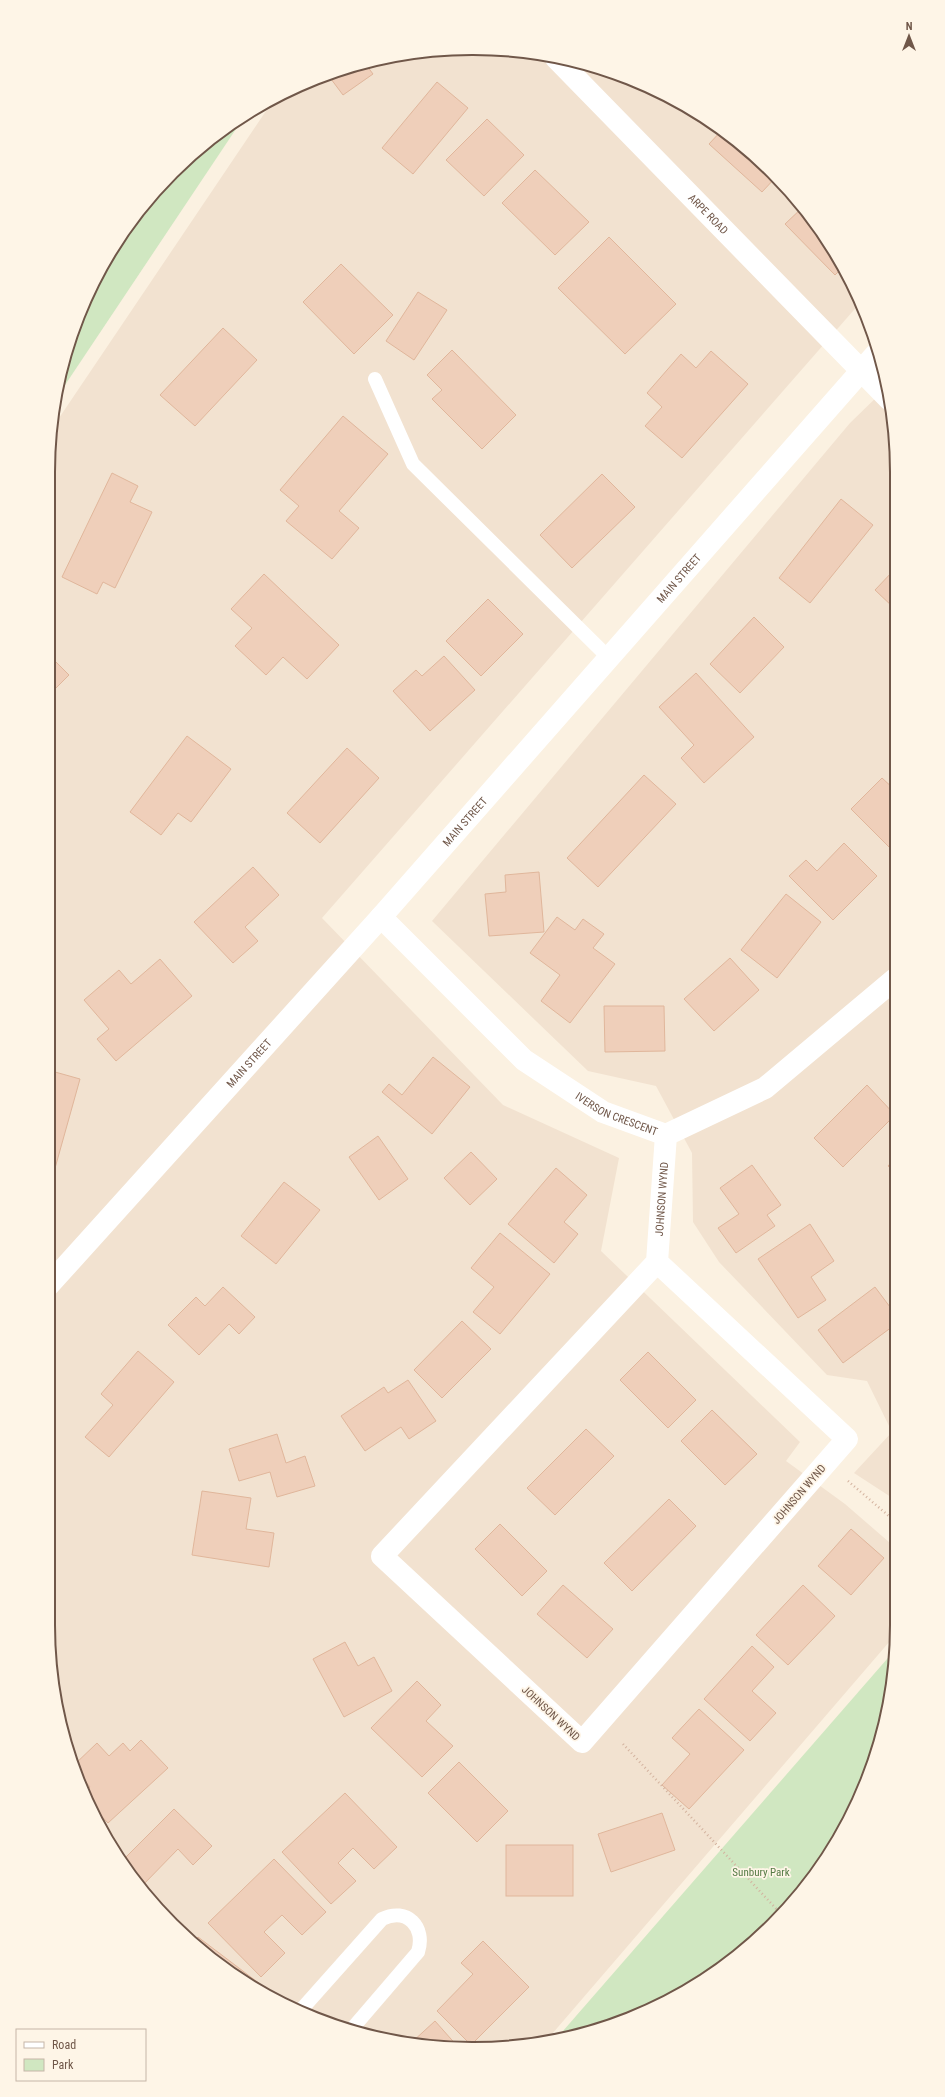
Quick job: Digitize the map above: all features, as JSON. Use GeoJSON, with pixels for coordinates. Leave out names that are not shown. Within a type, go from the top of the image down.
{"type":"FeatureCollection","features":[{"type":"Feature","properties":{"kind":"street","name":"ARPE ROAD"},"geometry":{"type":"LineString","coordinates":[[563,65],[882,392]]}},
{"type":"Feature","properties":{"kind":"street","name":"MAIN STREET"},"geometry":{"type":"LineString","coordinates":[[55,1278],[381,917],[874,357]]}},
{"type":"Feature","properties":{"kind":"street","name":"IVERSON CRESCENT"},"geometry":{"type":"LineString","coordinates":[[381,917],[524,1060],[603,1112],[666,1135],[765,1088],[890,986]]}},
{"type":"Feature","properties":{"kind":"street","name":"JOHNSON WYND"},"geometry":{"type":"LineString","coordinates":[[657,1262],[847,1439],[582,1742],[382,1556],[657,1262],[666,1135]]}},
{"type":"Feature","properties":{"kind":"lane"},"geometry":{"type":"LineString","coordinates":[[375,379],[413,464],[609,658]]}},
{"type":"Feature","properties":{"kind":"lane"},"geometry":{"type":"LineString","coordinates":[[304,2006],[382,1919],[391,1915],[400,1915],[412,1922],[420,1934],[418,1952],[355,2025]]}},
{"type":"Feature","properties":{"kind":"path"},"geometry":{"type":"LineString","coordinates":[[848,1481],[890,1517]]}},
{"type":"Feature","properties":{"kind":"path"},"geometry":{"type":"LineString","coordinates":[[623,1744],[777,1910]]}},
{"type":"Feature","properties":{"kind":"shaded area"},"geometry":{"type":"Polygon","coordinates":[[[472,55],[500,56],[554,63],[607,77],[657,98],[681,111],[727,141],[768,177],[786,197],[804,218],[820,241],[847,288],[856,308],[322,918],[503,1105],[619,1158],[601,1251],[800,1442],[786,1461],[845,1504],[890,1543],[889,1642],[552,2034],[500,2041],[472,2042],[445,2041],[391,2034],[338,2020],[313,2010],[288,1999],[241,1972],[218,1956],[177,1920],[141,1879],[125,1856],[98,1809],[77,1759],[69,1733],[59,1679],[55,1624],[55,472],[59,418],[267,109],[288,98],[338,77],[364,69],[418,59],[472,55]]]}},
{"type":"Feature","properties":{"kind":"shaded area"},"geometry":{"type":"Polygon","coordinates":[[[882,392],[889,445],[890,472],[890,1428],[867,1381],[827,1375],[719,1262],[693,1222],[692,1153],[656,1086],[588,1071],[432,921],[850,423],[882,392]]]}},
{"type":"Feature","properties":{"kind":"shaded area"},"geometry":{"type":"Polygon","coordinates":[[[890,1434],[890,1496],[854,1473],[890,1434]]]}},
{"type":"Feature","properties":{"kind":"green space"},"geometry":{"type":"Polygon","coordinates":[[[237,128],[64,387],[77,338],[87,313],[98,288],[125,241],[141,218],[177,177],[218,141],[237,128]]]}},
{"type":"Feature","properties":{"kind":"green space","name":"Sunbury Park"},"geometry":{"type":"Polygon","coordinates":[[[888,1657],[882,1706],[876,1733],[858,1784],[847,1809],[820,1856],[804,1879],[786,1900],[768,1920],[727,1956],[681,1986],[657,1999],[607,2020],[562,2032],[888,1657]]]}},
{"type":"Feature","properties":{"kind":"building"},"geometry":{"type":"Polygon","coordinates":[[[368,68],[373,74],[343,95],[331,80],[368,68]]]}},
{"type":"Feature","properties":{"kind":"building"},"geometry":{"type":"Polygon","coordinates":[[[437,82],[468,108],[413,174],[382,148],[437,82]]]}},
{"type":"Feature","properties":{"kind":"building"},"geometry":{"type":"Polygon","coordinates":[[[487,119],[524,155],[484,196],[446,160],[487,119]]]}},
{"type":"Feature","properties":{"kind":"building"},"geometry":{"type":"Polygon","coordinates":[[[718,135],[748,159],[772,181],[762,192],[709,144],[718,135]]]}},
{"type":"Feature","properties":{"kind":"building"},"geometry":{"type":"Polygon","coordinates":[[[535,170],[589,222],[555,255],[502,203],[535,170]]]}},
{"type":"Feature","properties":{"kind":"building"},"geometry":{"type":"Polygon","coordinates":[[[798,211],[820,241],[838,272],[835,275],[785,224],[798,211]]]}},
{"type":"Feature","properties":{"kind":"building"},"geometry":{"type":"Polygon","coordinates":[[[609,237],[676,304],[625,354],[558,288],[609,237]]]}},
{"type":"Feature","properties":{"kind":"building"},"geometry":{"type":"Polygon","coordinates":[[[341,264],[393,315],[354,354],[303,302],[341,264]]]}},
{"type":"Feature","properties":{"kind":"building"},"geometry":{"type":"Polygon","coordinates":[[[418,292],[447,310],[414,360],[386,341],[418,292]]]}},
{"type":"Feature","properties":{"kind":"building"},"geometry":{"type":"Polygon","coordinates":[[[223,328],[257,360],[195,426],[160,395],[223,328]]]}},
{"type":"Feature","properties":{"kind":"building"},"geometry":{"type":"Polygon","coordinates":[[[452,350],[516,415],[482,449],[432,399],[442,390],[427,375],[452,350]]]}},
{"type":"Feature","properties":{"kind":"building"},"geometry":{"type":"Polygon","coordinates":[[[711,351],[748,384],[682,458],[645,426],[662,407],[647,393],[681,354],[696,368],[711,351]]]}},
{"type":"Feature","properties":{"kind":"building"},"geometry":{"type":"Polygon","coordinates":[[[343,416],[388,454],[339,511],[359,528],[332,559],[286,521],[299,506],[280,490],[343,416]]]}},
{"type":"Feature","properties":{"kind":"building"},"geometry":{"type":"Polygon","coordinates":[[[112,473],[138,486],[130,502],[152,512],[115,588],[103,582],[97,594],[62,577],[112,473]]]}},
{"type":"Feature","properties":{"kind":"building"},"geometry":{"type":"Polygon","coordinates":[[[602,474],[635,507],[572,568],[540,535],[602,474]]]}},
{"type":"Feature","properties":{"kind":"building"},"geometry":{"type":"Polygon","coordinates":[[[841,499],[873,525],[810,603],[779,578],[841,499]]]}},
{"type":"Feature","properties":{"kind":"building"},"geometry":{"type":"Polygon","coordinates":[[[264,574],[339,645],[307,679],[283,657],[266,675],[235,646],[252,628],[231,609],[264,574]]]}},
{"type":"Feature","properties":{"kind":"building"},"geometry":{"type":"Polygon","coordinates":[[[890,574],[890,604],[875,590],[890,574]]]}},
{"type":"Feature","properties":{"kind":"building"},"geometry":{"type":"Polygon","coordinates":[[[488,599],[523,634],[481,676],[446,641],[488,599]]]}},
{"type":"Feature","properties":{"kind":"building"},"geometry":{"type":"Polygon","coordinates":[[[754,617],[784,647],[740,693],[710,664],[754,617]]]}},
{"type":"Feature","properties":{"kind":"building"},"geometry":{"type":"Polygon","coordinates":[[[444,656],[475,690],[430,731],[393,691],[416,670],[422,676],[444,656]]]}},
{"type":"Feature","properties":{"kind":"building"},"geometry":{"type":"Polygon","coordinates":[[[55,661],[69,675],[55,689],[55,661]]]}},
{"type":"Feature","properties":{"kind":"building"},"geometry":{"type":"Polygon","coordinates":[[[696,673],[754,737],[704,783],[681,758],[694,745],[659,707],[696,673]]]}},
{"type":"Feature","properties":{"kind":"building"},"geometry":{"type":"Polygon","coordinates":[[[187,736],[231,769],[191,822],[178,813],[161,835],[130,812],[187,736]]]}},
{"type":"Feature","properties":{"kind":"building"},"geometry":{"type":"Polygon","coordinates":[[[347,748],[379,778],[320,843],[287,813],[347,748]]]}},
{"type":"Feature","properties":{"kind":"building"},"geometry":{"type":"Polygon","coordinates":[[[644,775],[676,804],[598,887],[567,858],[644,775]]]}},
{"type":"Feature","properties":{"kind":"building"},"geometry":{"type":"Polygon","coordinates":[[[882,778],[890,785],[890,848],[851,809],[882,778]]]}},
{"type":"Feature","properties":{"kind":"building"},"geometry":{"type":"Polygon","coordinates":[[[844,843],[877,876],[833,920],[789,876],[806,860],[817,871],[844,843]]]}},
{"type":"Feature","properties":{"kind":"building"},"geometry":{"type":"Polygon","coordinates":[[[253,867],[279,895],[245,927],[258,941],[233,963],[194,922],[253,867]]]}},
{"type":"Feature","properties":{"kind":"building"},"geometry":{"type":"Polygon","coordinates":[[[539,872],[544,932],[489,936],[485,894],[506,892],[505,875],[539,872]]]}},
{"type":"Feature","properties":{"kind":"building"},"geometry":{"type":"Polygon","coordinates":[[[786,894],[821,922],[777,978],[741,950],[786,894]]]}},
{"type":"Feature","properties":{"kind":"building"},"geometry":{"type":"Polygon","coordinates":[[[557,917],[575,930],[583,919],[604,934],[593,948],[615,964],[570,1023],[541,1001],[560,975],[530,953],[557,917]]]}},
{"type":"Feature","properties":{"kind":"building"},"geometry":{"type":"Polygon","coordinates":[[[730,958],[759,990],[714,1031],[684,999],[730,958]]]}},
{"type":"Feature","properties":{"kind":"building"},"geometry":{"type":"Polygon","coordinates":[[[160,959],[192,996],[116,1061],[97,1039],[109,1029],[84,1000],[119,970],[131,984],[160,959]]]}},
{"type":"Feature","properties":{"kind":"building"},"geometry":{"type":"Polygon","coordinates":[[[604,1006],[664,1006],[665,1051],[605,1052],[604,1006]]]}},
{"type":"Feature","properties":{"kind":"building"},"geometry":{"type":"Polygon","coordinates":[[[433,1057],[470,1087],[432,1134],[382,1092],[389,1084],[402,1095],[433,1057]]]}},
{"type":"Feature","properties":{"kind":"building"},"geometry":{"type":"Polygon","coordinates":[[[55,1072],[80,1079],[55,1168],[55,1072]]]}},
{"type":"Feature","properties":{"kind":"building"},"geometry":{"type":"Polygon","coordinates":[[[867,1085],[890,1110],[890,1120],[843,1167],[814,1138],[867,1085]]]}},
{"type":"Feature","properties":{"kind":"building"},"geometry":{"type":"Polygon","coordinates":[[[378,1136],[408,1179],[379,1200],[349,1157],[378,1136]]]}},
{"type":"Feature","properties":{"kind":"building"},"geometry":{"type":"Polygon","coordinates":[[[471,1152],[497,1179],[470,1205],[444,1178],[471,1152]]]}},
{"type":"Feature","properties":{"kind":"building"},"geometry":{"type":"Polygon","coordinates":[[[752,1165],[781,1205],[767,1215],[775,1226],[736,1253],[718,1228],[739,1214],[720,1188],[752,1165]]]}},
{"type":"Feature","properties":{"kind":"building"},"geometry":{"type":"Polygon","coordinates":[[[556,1168],[587,1195],[564,1222],[578,1234],[554,1263],[508,1224],[556,1168]]]}},
{"type":"Feature","properties":{"kind":"building"},"geometry":{"type":"Polygon","coordinates":[[[284,1182],[320,1210],[276,1264],[241,1236],[284,1182]]]}},
{"type":"Feature","properties":{"kind":"building"},"geometry":{"type":"Polygon","coordinates":[[[810,1224],[834,1261],[811,1277],[826,1300],[798,1318],[758,1259],[810,1224]]]}},
{"type":"Feature","properties":{"kind":"building"},"geometry":{"type":"Polygon","coordinates":[[[500,1233],[550,1274],[500,1334],[473,1312],[494,1287],[471,1268],[500,1233]]]}},
{"type":"Feature","properties":{"kind":"building"},"geometry":{"type":"Polygon","coordinates":[[[223,1287],[255,1317],[239,1334],[229,1324],[199,1355],[168,1325],[196,1297],[205,1306],[223,1287]]]}},
{"type":"Feature","properties":{"kind":"building"},"geometry":{"type":"Polygon","coordinates":[[[875,1287],[890,1307],[890,1328],[843,1363],[818,1330],[875,1287]]]}},
{"type":"Feature","properties":{"kind":"building"},"geometry":{"type":"Polygon","coordinates":[[[462,1321],[491,1349],[442,1398],[414,1370],[462,1321]]]}},
{"type":"Feature","properties":{"kind":"building"},"geometry":{"type":"Polygon","coordinates":[[[138,1351],[174,1382],[109,1457],[85,1437],[113,1405],[101,1394],[138,1351]]]}},
{"type":"Feature","properties":{"kind":"building"},"geometry":{"type":"Polygon","coordinates":[[[648,1352],[696,1400],[668,1428],[620,1380],[648,1352]]]}},
{"type":"Feature","properties":{"kind":"building"},"geometry":{"type":"Polygon","coordinates":[[[408,1380],[436,1421],[409,1439],[401,1427],[365,1451],[341,1416],[384,1387],[388,1393],[408,1380]]]}},
{"type":"Feature","properties":{"kind":"building"},"geometry":{"type":"Polygon","coordinates":[[[712,1410],[757,1454],[725,1485],[681,1441],[712,1410]]]}},
{"type":"Feature","properties":{"kind":"building"},"geometry":{"type":"Polygon","coordinates":[[[586,1429],[614,1456],[555,1515],[527,1488],[586,1429]]]}},
{"type":"Feature","properties":{"kind":"building"},"geometry":{"type":"Polygon","coordinates":[[[277,1434],[286,1463],[305,1456],[315,1486],[277,1497],[270,1472],[239,1481],[229,1449],[277,1434]]]}},
{"type":"Feature","properties":{"kind":"building"},"geometry":{"type":"Polygon","coordinates":[[[202,1491],[251,1498],[246,1529],[274,1533],[269,1567],[192,1555],[202,1491]]]}},
{"type":"Feature","properties":{"kind":"building"},"geometry":{"type":"Polygon","coordinates":[[[669,1499],[696,1526],[632,1591],[604,1563],[669,1499]]]}},
{"type":"Feature","properties":{"kind":"building"},"geometry":{"type":"Polygon","coordinates":[[[500,1524],[547,1571],[522,1596],[475,1549],[500,1524]]]}},
{"type":"Feature","properties":{"kind":"building"},"geometry":{"type":"Polygon","coordinates":[[[851,1529],[884,1558],[851,1595],[818,1566],[851,1529]]]}},
{"type":"Feature","properties":{"kind":"building"},"geometry":{"type":"Polygon","coordinates":[[[563,1585],[613,1629],[587,1658],[537,1614],[563,1585]]]}},
{"type":"Feature","properties":{"kind":"building"},"geometry":{"type":"Polygon","coordinates":[[[803,1585],[835,1616],[788,1665],[756,1635],[803,1585]]]}},
{"type":"Feature","properties":{"kind":"building"},"geometry":{"type":"Polygon","coordinates":[[[345,1642],[358,1666],[374,1657],[392,1691],[344,1717],[313,1659],[345,1642]]]}},
{"type":"Feature","properties":{"kind":"building"},"geometry":{"type":"Polygon","coordinates":[[[752,1646],[774,1667],[752,1691],[776,1713],[750,1741],[704,1699],[752,1646]]]}},
{"type":"Feature","properties":{"kind":"building"},"geometry":{"type":"Polygon","coordinates":[[[417,1681],[441,1705],[426,1721],[453,1746],[422,1777],[371,1728],[417,1681]]]}},
{"type":"Feature","properties":{"kind":"building"},"geometry":{"type":"Polygon","coordinates":[[[699,1709],[744,1750],[689,1809],[662,1785],[690,1754],[672,1738],[699,1709]]]}},
{"type":"Feature","properties":{"kind":"building"},"geometry":{"type":"Polygon","coordinates":[[[141,1740],[168,1768],[108,1823],[98,1809],[78,1761],[97,1743],[109,1756],[123,1743],[130,1751],[141,1740]]]}},
{"type":"Feature","properties":{"kind":"building"},"geometry":{"type":"Polygon","coordinates":[[[459,1762],[508,1811],[477,1842],[428,1793],[459,1762]]]}},
{"type":"Feature","properties":{"kind":"building"},"geometry":{"type":"Polygon","coordinates":[[[345,1793],[397,1847],[374,1869],[353,1848],[338,1863],[356,1881],[331,1904],[282,1852],[345,1793]]]}},
{"type":"Feature","properties":{"kind":"building"},"geometry":{"type":"Polygon","coordinates":[[[174,1809],[212,1846],[193,1865],[178,1849],[145,1883],[126,1857],[174,1809]]]}},
{"type":"Feature","properties":{"kind":"building"},"geometry":{"type":"Polygon","coordinates":[[[662,1813],[675,1850],[611,1872],[598,1834],[662,1813]]]}},
{"type":"Feature","properties":{"kind":"building"},"geometry":{"type":"Polygon","coordinates":[[[506,1845],[573,1845],[573,1896],[506,1896],[506,1845]]]}},
{"type":"Feature","properties":{"kind":"building"},"geometry":{"type":"Polygon","coordinates":[[[274,1859],[326,1912],[302,1935],[282,1915],[264,1932],[285,1953],[261,1977],[208,1923],[274,1859]]]}},
{"type":"Feature","properties":{"kind":"building"},"geometry":{"type":"Polygon","coordinates":[[[198,1937],[257,1982],[218,1956],[197,1938],[198,1937]]]}},
{"type":"Feature","properties":{"kind":"building"},"geometry":{"type":"Polygon","coordinates":[[[483,1941],[529,1987],[474,2042],[468,2042],[437,2011],[473,1974],[461,1963],[483,1941]]]}},
{"type":"Feature","properties":{"kind":"building"},"geometry":{"type":"Polygon","coordinates":[[[435,2021],[453,2041],[445,2041],[417,2038],[435,2021]]]}}]}
